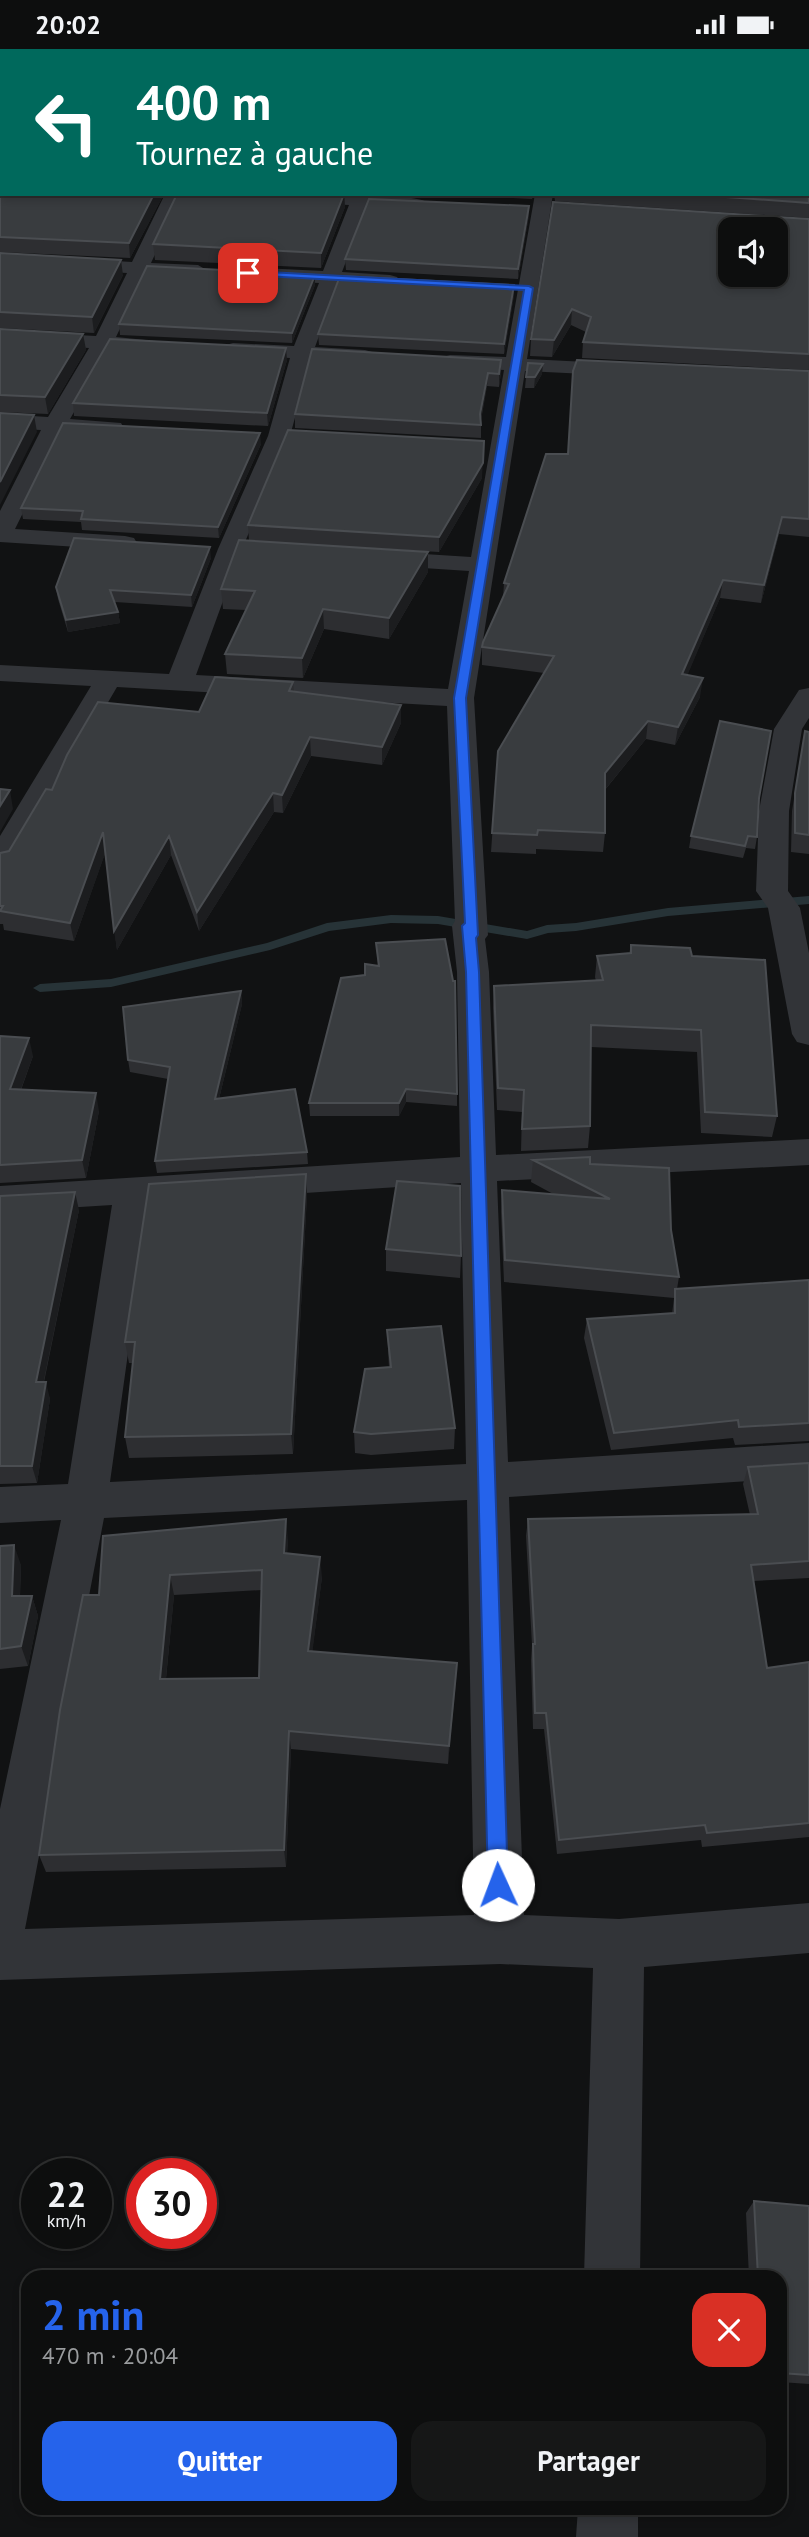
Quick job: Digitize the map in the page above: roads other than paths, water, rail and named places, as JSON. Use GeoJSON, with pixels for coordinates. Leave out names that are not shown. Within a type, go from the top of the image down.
{"type":"FeatureCollection","features":[{"type":"Feature","properties":{"kind":"street"},"geometry":{"type":"LineString","coordinates":[[149,544],[0,535],[55,425],[103,343],[173,196]]}},
{"type":"Feature","properties":{"kind":"street"},"geometry":{"type":"LineString","coordinates":[[318,196],[438,204]]}},
{"type":"Feature","properties":{"kind":"street"},"geometry":{"type":"LineString","coordinates":[[180,681],[230,549],[279,436],[302,353],[361,197]]}},
{"type":"Feature","properties":{"kind":"street"},"geometry":{"type":"LineString","coordinates":[[500,1939],[476,1169],[472,954],[460,698],[542,205]]}},
{"type":"Feature","properties":{"kind":"street"},"geometry":{"type":"LineString","coordinates":[[0,260],[220,272]]}},
{"type":"Feature","properties":{"kind":"street"},"geometry":{"type":"LineString","coordinates":[[248,273],[410,282]]}},
{"type":"Feature","properties":{"kind":"street"},"geometry":{"type":"LineString","coordinates":[[502,287],[529,288]]}},
{"type":"Feature","properties":{"kind":"street"},"geometry":{"type":"LineString","coordinates":[[0,337],[183,347]]}},
{"type":"Feature","properties":{"kind":"street"},"geometry":{"type":"LineString","coordinates":[[209,348],[382,357]]}},
{"type":"Feature","properties":{"kind":"street"},"geometry":{"type":"LineString","coordinates":[[436,360],[642,370]]}},
{"type":"Feature","properties":{"kind":"street"},"geometry":{"type":"LineString","coordinates":[[0,421],[134,429]]}},
{"type":"Feature","properties":{"kind":"street"},"geometry":{"type":"LineString","coordinates":[[253,435],[307,438]]}},
{"type":"Feature","properties":{"kind":"street"},"geometry":{"type":"LineString","coordinates":[[475,447],[502,448]]}},
{"type":"Feature","properties":{"kind":"street"},"geometry":{"type":"LineString","coordinates":[[203,548],[257,551]]}},
{"type":"Feature","properties":{"kind":"street"},"geometry":{"type":"LineString","coordinates":[[350,557],[484,565]]}},
{"type":"Feature","properties":{"kind":"street"},"geometry":{"type":"LineString","coordinates":[[0,673],[460,698]]}},
{"type":"Feature","properties":{"kind":"street"},"geometry":{"type":"LineString","coordinates":[[0,861],[109,678]]}},
{"type":"Feature","properties":{"kind":"street"},"geometry":{"type":"LineString","coordinates":[[809,696],[788,729],[774,811],[778,900],[809,1034]]}},
{"type":"Feature","properties":{"kind":"street"},"geometry":{"type":"LineString","coordinates":[[0,1199],[476,1169],[809,1152]]}},
{"type":"Feature","properties":{"kind":"street"},"geometry":{"type":"LineString","coordinates":[[0,1929],[86,1501],[133,1190]]}},
{"type":"Feature","properties":{"kind":"street"},"geometry":{"type":"LineString","coordinates":[[0,1505],[486,1481],[809,1460]]}},
{"type":"Feature","properties":{"kind":"street"},"geometry":{"type":"LineString","coordinates":[[0,1955],[500,1939],[618,1944],[809,1928]]}},
{"type":"Feature","properties":{"kind":"street"},"geometry":{"type":"LineString","coordinates":[[612,2270],[618,1944]]}},
{"type":"Feature","properties":{"kind":"street"},"geometry":{"type":"LineString","coordinates":[[607,2537],[608,2515]]}},
{"type":"Feature","properties":{"kind":"waterway"},"geometry":{"type":"LineString","coordinates":[[40,988],[111,983],[270,946],[327,927],[391,919],[438,920],[527,935],[547,929],[668,912],[809,900]]}}]}
